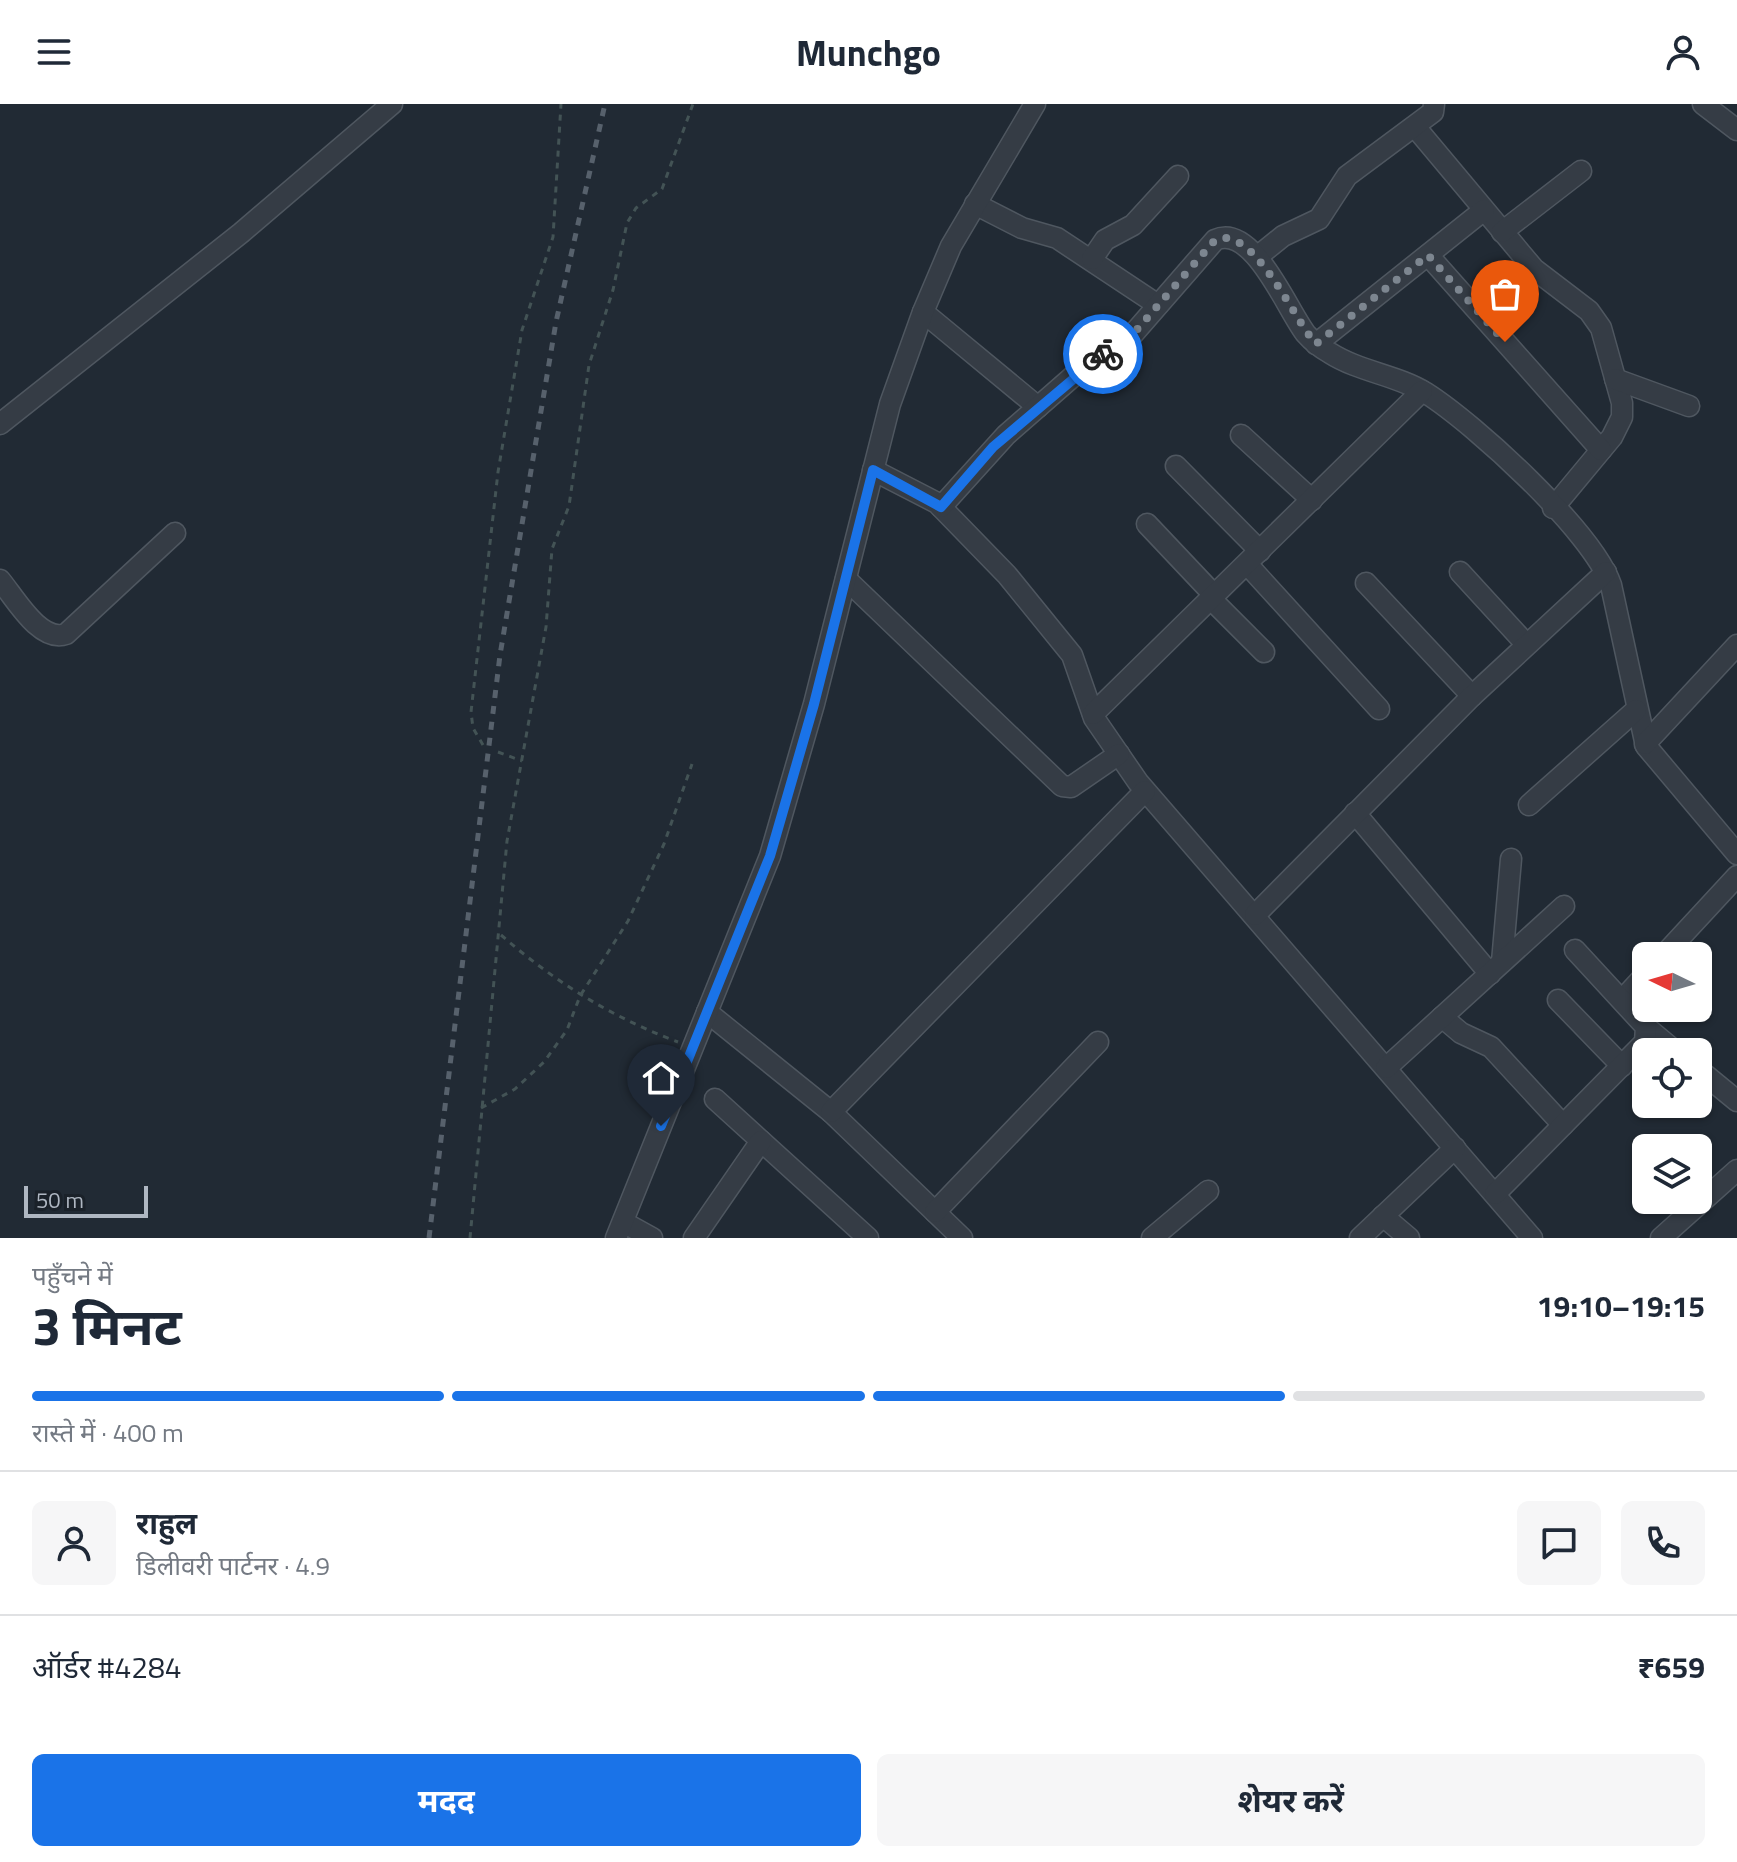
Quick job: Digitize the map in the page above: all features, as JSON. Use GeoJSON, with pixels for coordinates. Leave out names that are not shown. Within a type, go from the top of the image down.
{"type":"FeatureCollection","features":[{"type":"Feature","properties":{"kind":"street"},"geometry":{"type":"LineString","coordinates":[[0,424],[241,233],[392,104]]}},
{"type":"Feature","properties":{"kind":"street"},"geometry":{"type":"LineString","coordinates":[[652,1238],[619,1230],[770,856],[890,404],[951,246],[1035,104]]}},
{"type":"Feature","properties":{"kind":"street"},"geometry":{"type":"LineString","coordinates":[[1257,257],[1283,236],[1319,219],[1347,176],[1416,128],[1433,112],[1434,104]]}},
{"type":"Feature","properties":{"kind":"street"},"geometry":{"type":"LineString","coordinates":[[1703,104],[1737,130]]}},
{"type":"Feature","properties":{"kind":"street"},"geometry":{"type":"LineString","coordinates":[[1416,128],[1534,269],[1596,319],[1622,403],[1622,417],[1618,428],[1553,508]]}},
{"type":"Feature","properties":{"kind":"street"},"geometry":{"type":"LineString","coordinates":[[1502,232],[1581,171]]}},
{"type":"Feature","properties":{"kind":"street"},"geometry":{"type":"LineString","coordinates":[[1092,259],[1105,240],[1133,225],[1178,176]]}},
{"type":"Feature","properties":{"kind":"street"},"geometry":{"type":"LineString","coordinates":[[975,204],[1022,228],[1050,235],[1092,259],[1158,305]]}},
{"type":"Feature","properties":{"kind":"street"},"geometry":{"type":"LineString","coordinates":[[1316,344],[1484,210]]}},
{"type":"Feature","properties":{"kind":"street"},"geometry":{"type":"LineString","coordinates":[[941,507],[993,447],[1094,358],[1127,341],[1220,238],[1237,240],[1257,257],[1316,344],[1346,362],[1422,391],[1500,453],[1553,508],[1606,572],[1645,744],[1737,854]]}},
{"type":"Feature","properties":{"kind":"street"},"geometry":{"type":"LineString","coordinates":[[1428,255],[1601,450]]}},
{"type":"Feature","properties":{"kind":"street"},"geometry":{"type":"LineString","coordinates":[[923,312],[1038,407]]}},
{"type":"Feature","properties":{"kind":"street"},"geometry":{"type":"LineString","coordinates":[[1615,379],[1689,406]]}},
{"type":"Feature","properties":{"kind":"street"},"geometry":{"type":"LineString","coordinates":[[1093,714],[1422,391]]}},
{"type":"Feature","properties":{"kind":"street"},"geometry":{"type":"LineString","coordinates":[[1241,435],[1312,500]]}},
{"type":"Feature","properties":{"kind":"street"},"geometry":{"type":"LineString","coordinates":[[1176,466],[1379,709]]}},
{"type":"Feature","properties":{"kind":"street"},"geometry":{"type":"LineString","coordinates":[[873,470],[941,507],[1007,575],[1065,646],[1076,664],[1093,714],[1145,791],[1495,1194],[1522,1234]]}},
{"type":"Feature","properties":{"kind":"street"},"geometry":{"type":"LineString","coordinates":[[1147,524],[1264,652]]}},
{"type":"Feature","properties":{"kind":"street"},"geometry":{"type":"LineString","coordinates":[[0,580],[44,631],[58,637],[66,634],[175,533]]}},
{"type":"Feature","properties":{"kind":"street"},"geometry":{"type":"LineString","coordinates":[[1460,572],[1526,644]]}},
{"type":"Feature","properties":{"kind":"street"},"geometry":{"type":"LineString","coordinates":[[1255,915],[1472,696],[1606,572]]}},
{"type":"Feature","properties":{"kind":"street"},"geometry":{"type":"LineString","coordinates":[[846,579],[1062,786],[1071,787],[1119,754]]}},
{"type":"Feature","properties":{"kind":"street"},"geometry":{"type":"LineString","coordinates":[[1366,583],[1472,696]]}},
{"type":"Feature","properties":{"kind":"street"},"geometry":{"type":"LineString","coordinates":[[1645,744],[1737,645]]}},
{"type":"Feature","properties":{"kind":"street"},"geometry":{"type":"LineString","coordinates":[[1529,805],[1636,710]]}},
{"type":"Feature","properties":{"kind":"street"},"geometry":{"type":"LineString","coordinates":[[831,1112],[1145,791]]}},
{"type":"Feature","properties":{"kind":"street"},"geometry":{"type":"LineString","coordinates":[[1355,813],[1496,968]]}},
{"type":"Feature","properties":{"kind":"street"},"geometry":{"type":"LineString","coordinates":[[1496,968],[1511,859]]}},
{"type":"Feature","properties":{"kind":"street"},"geometry":{"type":"LineString","coordinates":[[1676,942],[1737,876]]}},
{"type":"Feature","properties":{"kind":"street"},"geometry":{"type":"LineString","coordinates":[[1386,1068],[1564,906]]}},
{"type":"Feature","properties":{"kind":"street"},"geometry":{"type":"LineString","coordinates":[[1575,950],[1659,1038]]}},
{"type":"Feature","properties":{"kind":"street"},"geometry":{"type":"LineString","coordinates":[[1623,999],[1632,989]]}},
{"type":"Feature","properties":{"kind":"street"},"geometry":{"type":"LineString","coordinates":[[1558,1000],[1622,1066]]}},
{"type":"Feature","properties":{"kind":"street"},"geometry":{"type":"LineString","coordinates":[[707,1012],[831,1112],[962,1238]]}},
{"type":"Feature","properties":{"kind":"street"},"geometry":{"type":"LineString","coordinates":[[1442,1017],[1461,1033],[1491,1047],[1563,1125]]}},
{"type":"Feature","properties":{"kind":"street"},"geometry":{"type":"LineString","coordinates":[[1495,1194],[1645,1042],[1646,1027]]}},
{"type":"Feature","properties":{"kind":"street"},"geometry":{"type":"LineString","coordinates":[[935,1212],[1098,1042]]}},
{"type":"Feature","properties":{"kind":"street"},"geometry":{"type":"LineString","coordinates":[[1712,1080],[1737,1101]]}},
{"type":"Feature","properties":{"kind":"street"},"geometry":{"type":"LineString","coordinates":[[715,1099],[868,1238]]}},
{"type":"Feature","properties":{"kind":"street"},"geometry":{"type":"LineString","coordinates":[[694,1238],[761,1141]]}},
{"type":"Feature","properties":{"kind":"street"},"geometry":{"type":"LineString","coordinates":[[1360,1238],[1455,1148]]}},
{"type":"Feature","properties":{"kind":"street"},"geometry":{"type":"LineString","coordinates":[[1661,1238],[1737,1170]]}},
{"type":"Feature","properties":{"kind":"street"},"geometry":{"type":"LineString","coordinates":[[1152,1238],[1208,1191]]}},
{"type":"Feature","properties":{"kind":"street"},"geometry":{"type":"LineString","coordinates":[[1383,1216],[1409,1238]]}},
{"type":"Feature","properties":{"kind":"path"},"geometry":{"type":"LineString","coordinates":[[483,745],[473,728],[471,712],[498,472],[522,330],[553,237],[561,104]]}},
{"type":"Feature","properties":{"kind":"path"},"geometry":{"type":"LineString","coordinates":[[470,1238],[507,841],[546,627],[552,549],[570,498],[576,436],[589,365],[613,290],[627,223],[636,208],[662,189],[693,104]]}},
{"type":"Feature","properties":{"kind":"path"},"geometry":{"type":"LineString","coordinates":[[498,752],[522,761]]}},
{"type":"Feature","properties":{"kind":"path"},"geometry":{"type":"LineString","coordinates":[[481,1108],[515,1089],[544,1062],[567,1030],[580,996],[628,921],[664,844],[692,764]]}},
{"type":"Feature","properties":{"kind":"path"},"geometry":{"type":"LineString","coordinates":[[499,934],[580,996],[634,1026],[693,1048]]}},
{"type":"Feature","properties":{"kind":"railway"},"geometry":{"type":"LineString","coordinates":[[429,1238],[500,655],[556,322],[605,104]]}},
{"type":"Feature","properties":{"kind":"way so far"},"geometry":{"type":"LineString","coordinates":[[1103,354],[1127,341],[1215,240],[1225,237],[1237,240],[1265,266],[1305,332],[1316,344],[1428,255],[1505,342]]}},
{"type":"Feature","properties":{"kind":"route"},"geometry":{"type":"LineString","coordinates":[[661,1126],[770,856],[814,704],[873,470],[941,507],[993,447],[1094,358],[1103,354]]}}]}
